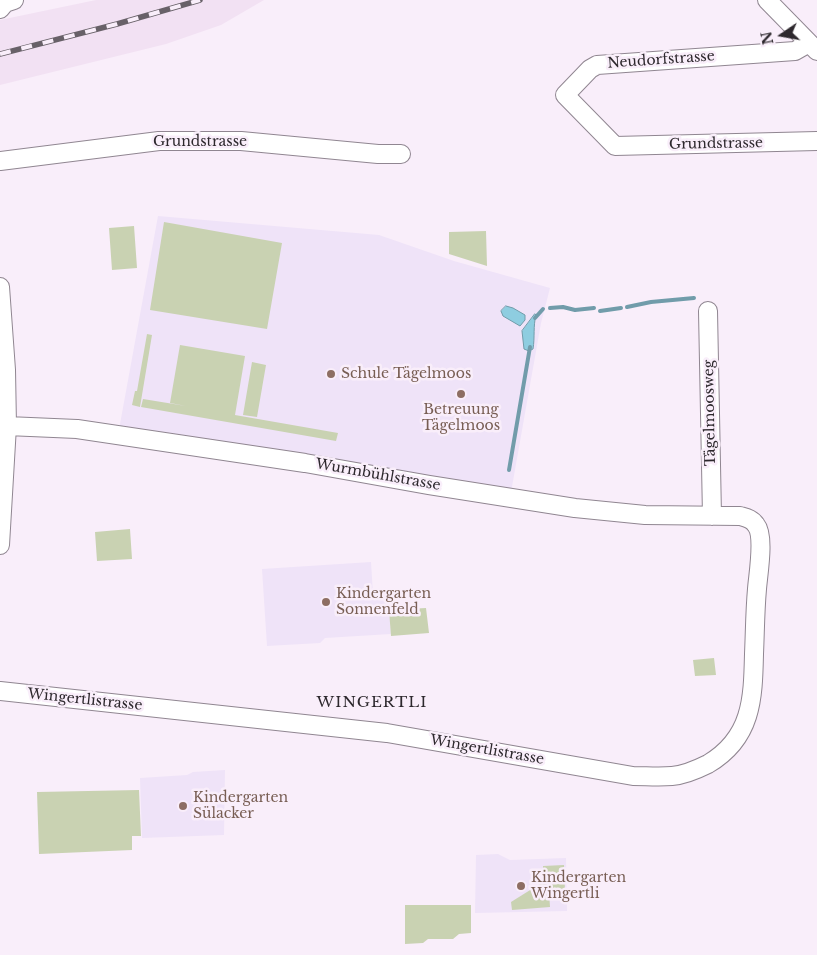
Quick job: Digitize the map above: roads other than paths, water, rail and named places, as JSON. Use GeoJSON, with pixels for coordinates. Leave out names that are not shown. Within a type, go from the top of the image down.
{"type":"FeatureCollection","features":[{"type":"Feature","properties":{"kind":"street"},"geometry":{"type":"LineString","coordinates":[[0,9],[6,3],[14,0]]}},
{"type":"Feature","properties":{"kind":"street"},"geometry":{"type":"LineString","coordinates":[[767,0],[813,47]]}},
{"type":"Feature","properties":{"kind":"street","name":"Neudorfstrasse"},"geometry":{"type":"LineString","coordinates":[[615,146],[565,94],[597,65],[813,47]]}},
{"type":"Feature","properties":{"kind":"street","name":"Grundstrasse"},"geometry":{"type":"LineString","coordinates":[[0,160],[159,141],[241,142],[378,154],[401,154]]}},
{"type":"Feature","properties":{"kind":"street","name":"Grundstrasse"},"geometry":{"type":"LineString","coordinates":[[615,146],[817,141]]}},
{"type":"Feature","properties":{"kind":"street"},"geometry":{"type":"LineString","coordinates":[[0,287],[6,370],[6,426],[0,545]]}},
{"type":"Feature","properties":{"kind":"street","name":"Tägelmoosweg"},"geometry":{"type":"LineString","coordinates":[[708,311],[712,516]]}},
{"type":"Feature","properties":{"kind":"street","name":"Wurmbühlstrasse"},"geometry":{"type":"LineString","coordinates":[[6,426],[86,430],[329,466],[429,485],[576,508],[645,515],[740,516],[750,519]]}},
{"type":"Feature","properties":{"kind":"street","name":"Wingertlistrasse"},"geometry":{"type":"LineString","coordinates":[[0,691],[387,733],[634,776],[672,776],[688,773],[723,753],[744,725],[750,710],[753,695],[755,608],[760,539],[758,526],[750,519]]}},
{"type":"Feature","properties":{"kind":"water"},"geometry":{"type":"Polygon","coordinates":[[[506,306],[525,315],[525,320],[520,326],[503,316],[501,311],[506,306]]]}},
{"type":"Feature","properties":{"kind":"water"},"geometry":{"type":"Polygon","coordinates":[[[535,314],[533,349],[529,351],[524,349],[522,331],[535,314]]]}},
{"type":"Feature","properties":{"kind":"waterway"},"geometry":{"type":"LineString","coordinates":[[627,307],[651,302],[694,298]]}},
{"type":"Feature","properties":{"kind":"waterway"},"geometry":{"type":"LineString","coordinates":[[550,308],[563,307],[575,310],[594,308]]}},
{"type":"Feature","properties":{"kind":"waterway"},"geometry":{"type":"LineString","coordinates":[[600,311],[621,308]]}},
{"type":"Feature","properties":{"kind":"waterway"},"geometry":{"type":"LineString","coordinates":[[535,318],[543,309]]}},
{"type":"Feature","properties":{"kind":"waterway"},"geometry":{"type":"LineString","coordinates":[[509,470],[530,347]]}},
{"type":"Feature","properties":{"kind":"railway"},"geometry":{"type":"LineString","coordinates":[[0,54],[117,24],[200,0]]}},
{"type":"Feature","properties":{"kind":"place","name":"Schule Tägelmoos"},"geometry":{"type":"Point","coordinates":[331,374]}},
{"type":"Feature","properties":{"kind":"place","name":"Betreuung Tägelmoos"},"geometry":{"type":"Point","coordinates":[461,394]}},
{"type":"Feature","properties":{"kind":"place","name":"Kindergarten Sonnenfeld"},"geometry":{"type":"Point","coordinates":[326,602]}},
{"type":"Feature","properties":{"kind":"place","name":"Kindergarten Sülacker"},"geometry":{"type":"Point","coordinates":[183,806]}},
{"type":"Feature","properties":{"kind":"place","name":"Kindergarten Wingertli"},"geometry":{"type":"Point","coordinates":[521,886]}},
{"type":"Feature","properties":{"kind":"district","name":"WINGERTLI"},"geometry":{"type":"Point","coordinates":[372,703]}}]}
